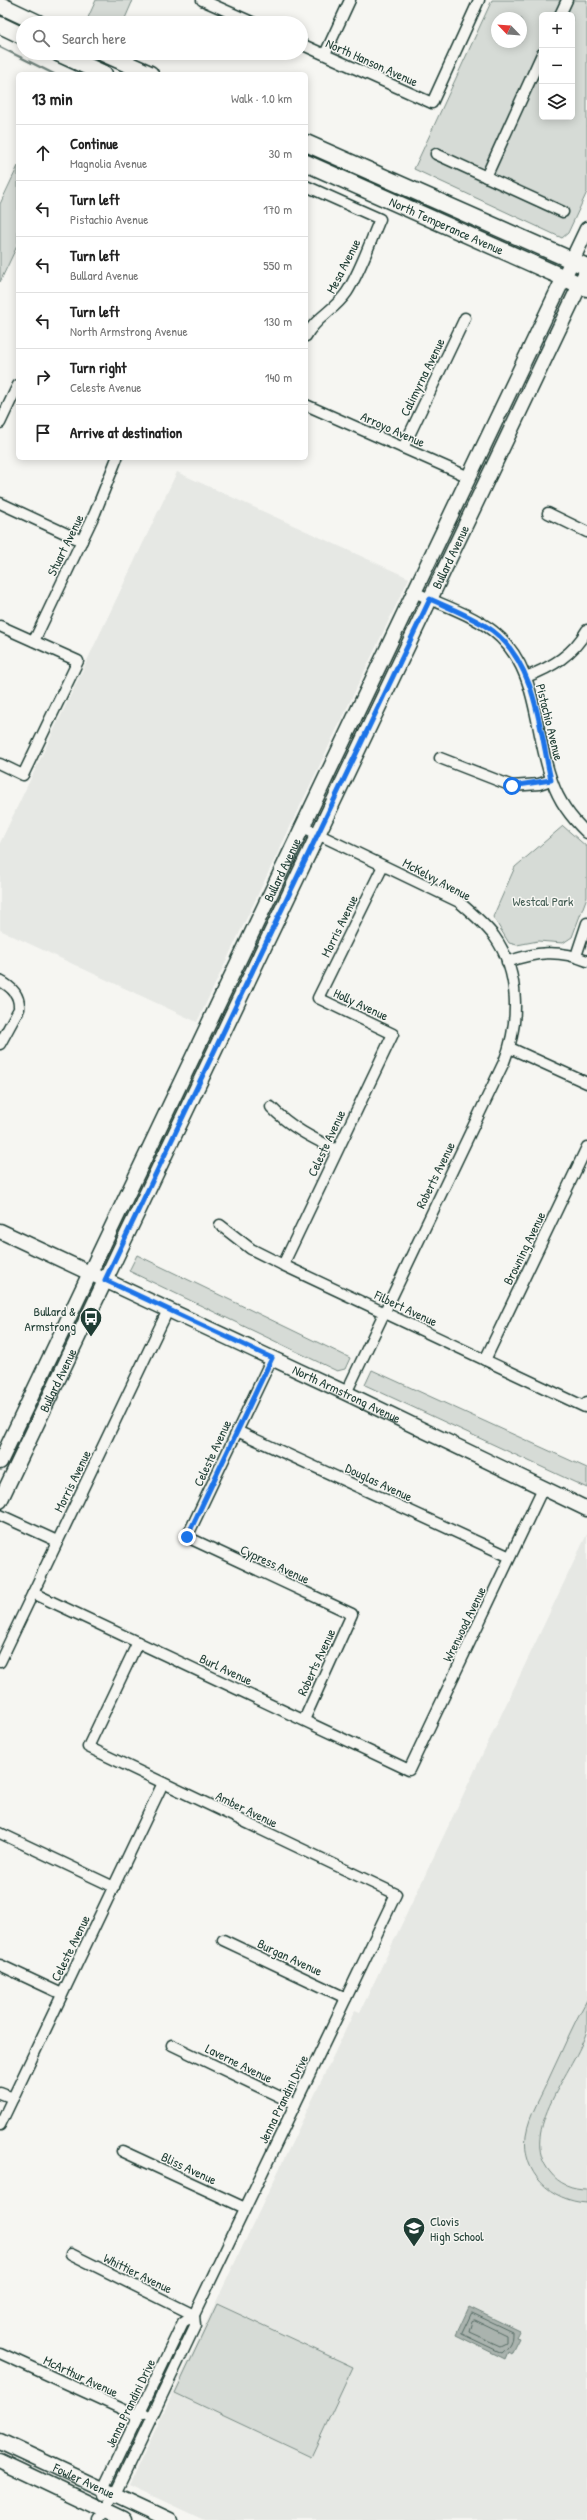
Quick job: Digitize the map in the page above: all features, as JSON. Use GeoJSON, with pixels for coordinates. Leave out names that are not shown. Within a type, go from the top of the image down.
{"type":"FeatureCollection","features":[{"type":"Feature","properties":{"kind":"main road"},"geometry":{"type":"LineString","coordinates":[[0,5],[23,16]]}},
{"type":"Feature","properties":{"kind":"main road"},"geometry":{"type":"LineString","coordinates":[[0,25],[16,33]]}},
{"type":"Feature","properties":{"kind":"main road"},"geometry":{"type":"LineString","coordinates":[[73,60],[100,72]]}},
{"type":"Feature","properties":{"kind":"main road"},"geometry":{"type":"LineString","coordinates":[[119,60],[146,72]]}},
{"type":"Feature","properties":{"kind":"main road","name":"North Temperance Avenue"},"geometry":{"type":"LineString","coordinates":[[308,144],[587,267]]}},
{"type":"Feature","properties":{"kind":"main road","name":"North Temperance Avenue"},"geometry":{"type":"LineString","coordinates":[[308,164],[584,287]]}},
{"type":"Feature","properties":{"kind":"main road","name":"Bullard Avenue"},"geometry":{"type":"LineString","coordinates":[[0,1462],[587,229]]}},
{"type":"Feature","properties":{"kind":"main road","name":"Bullard Avenue"},"geometry":{"type":"LineString","coordinates":[[0,1501],[459,538],[584,287],[587,270]]}},
{"type":"Feature","properties":{"kind":"main road"},"geometry":{"type":"LineString","coordinates":[[459,538],[459,520],[472,489],[472,482],[468,477]]}},
{"type":"Feature","properties":{"kind":"main road","name":"North Armstrong Avenue"},"geometry":{"type":"LineString","coordinates":[[0,1231],[346,1393],[587,1509]]}},
{"type":"Feature","properties":{"kind":"main road","name":"Fowler Avenue"},"geometry":{"type":"LineString","coordinates":[[0,2440],[169,2520]]}},
{"type":"Feature","properties":{"kind":"main road","name":"Fowler Avenue"},"geometry":{"type":"LineString","coordinates":[[0,2461],[101,2515],[123,2519]]}},
{"type":"Feature","properties":{"kind":"street"},"geometry":{"type":"LineString","coordinates":[[204,0],[239,16]]}},
{"type":"Feature","properties":{"kind":"street"},"geometry":{"type":"LineString","coordinates":[[325,54],[350,0]]}},
{"type":"Feature","properties":{"kind":"street","name":"North Hanson Avenue"},"geometry":{"type":"LineString","coordinates":[[308,47],[432,103],[480,0]]}},
{"type":"Feature","properties":{"kind":"street"},"geometry":{"type":"LineString","coordinates":[[561,12],[567,0]]}},
{"type":"Feature","properties":{"kind":"street"},"geometry":{"type":"LineString","coordinates":[[486,177],[539,61]]}},
{"type":"Feature","properties":{"kind":"street"},"geometry":{"type":"LineString","coordinates":[[436,154],[562,212]]}},
{"type":"Feature","properties":{"kind":"street","name":"Mesa Avenue"},"geometry":{"type":"LineString","coordinates":[[308,187],[380,219],[348,290],[335,308],[318,320],[308,333]]}},
{"type":"Feature","properties":{"kind":"street","name":"Calimyrna Avenue"},"geometry":{"type":"LineString","coordinates":[[403,448],[465,318]]}},
{"type":"Feature","properties":{"kind":"street"},"geometry":{"type":"LineString","coordinates":[[0,423],[16,389]]}},
{"type":"Feature","properties":{"kind":"street","name":"Arroyo Avenue"},"geometry":{"type":"LineString","coordinates":[[308,406],[468,477]]}},
{"type":"Feature","properties":{"kind":"street","name":"Stuart Avenue"},"geometry":{"type":"LineString","coordinates":[[34,641],[82,541],[116,460]]}},
{"type":"Feature","properties":{"kind":"street"},"geometry":{"type":"LineString","coordinates":[[0,503],[82,541]]}},
{"type":"Feature","properties":{"kind":"street"},"geometry":{"type":"LineString","coordinates":[[548,513],[587,532]]}},
{"type":"Feature","properties":{"kind":"street","name":"Pistachio Avenue"},"geometry":{"type":"LineString","coordinates":[[414,592],[480,622],[508,645],[526,677],[551,780],[561,802],[574,821],[587,833]]}},
{"type":"Feature","properties":{"kind":"street"},"geometry":{"type":"LineString","coordinates":[[0,626],[78,662],[23,775],[0,764]]}},
{"type":"Feature","properties":{"kind":"street"},"geometry":{"type":"LineString","coordinates":[[526,677],[562,660],[575,647],[587,630]]}},
{"type":"Feature","properties":{"kind":"street"},"geometry":{"type":"LineString","coordinates":[[440,758],[512,786],[551,780]]}},
{"type":"Feature","properties":{"kind":"street","name":"McKelvy Avenue"},"geometry":{"type":"LineString","coordinates":[[303,827],[459,902],[480,920],[494,937],[507,962]]}},
{"type":"Feature","properties":{"kind":"street","name":"Morris Avenue"},"geometry":{"type":"LineString","coordinates":[[318,998],[383,866]]}},
{"type":"Feature","properties":{"kind":"street"},"geometry":{"type":"LineString","coordinates":[[576,956],[587,923]]}},
{"type":"Feature","properties":{"kind":"street"},"geometry":{"type":"LineString","coordinates":[[507,962],[530,954],[554,952],[576,956],[587,961]]}},
{"type":"Feature","properties":{"kind":"street","name":"Roberts Avenue"},"geometry":{"type":"LineString","coordinates":[[346,1393],[510,1048],[516,1005],[513,984],[507,962]]}},
{"type":"Feature","properties":{"kind":"street"},"geometry":{"type":"LineString","coordinates":[[0,981],[12,988],[19,1004],[19,1009],[0,1044]]}},
{"type":"Feature","properties":{"kind":"street","name":"Holly Avenue"},"geometry":{"type":"LineString","coordinates":[[318,998],[393,1034]]}},
{"type":"Feature","properties":{"kind":"street","name":"Celeste Avenue"},"geometry":{"type":"LineString","coordinates":[[283,1264],[393,1034]]}},
{"type":"Feature","properties":{"kind":"street"},"geometry":{"type":"LineString","coordinates":[[510,1048],[587,1083]]}},
{"type":"Feature","properties":{"kind":"street"},"geometry":{"type":"LineString","coordinates":[[270,1107],[283,1120],[301,1132],[337,1150]]}},
{"type":"Feature","properties":{"kind":"street","name":"Browning Avenue"},"geometry":{"type":"LineString","coordinates":[[485,1360],[587,1147]]}},
{"type":"Feature","properties":{"kind":"street","name":"Filbert Avenue"},"geometry":{"type":"LineString","coordinates":[[220,1225],[252,1249],[485,1360],[586,1405]]}},
{"type":"Feature","properties":{"kind":"street","name":"Morris Avenue"},"geometry":{"type":"LineString","coordinates":[[0,1662],[168,1310]]}},
{"type":"Feature","properties":{"kind":"street","name":"Celeste Avenue"},"geometry":{"type":"LineString","coordinates":[[187,1537],[272,1358]]}},
{"type":"Feature","properties":{"kind":"street","name":"Douglas Avenue"},"geometry":{"type":"LineString","coordinates":[[237,1431],[510,1557]]}},
{"type":"Feature","properties":{"kind":"street","name":"Wrenwood Avenue"},"geometry":{"type":"LineString","coordinates":[[409,1770],[543,1488]]}},
{"type":"Feature","properties":{"kind":"street"},"geometry":{"type":"LineString","coordinates":[[0,1515],[57,1541]]}},
{"type":"Feature","properties":{"kind":"street","name":"Cypress Avenue"},"geometry":{"type":"LineString","coordinates":[[187,1537],[352,1614]]}},
{"type":"Feature","properties":{"kind":"street","name":"Burl Avenue"},"geometry":{"type":"LineString","coordinates":[[33,1592],[409,1770]]}},
{"type":"Feature","properties":{"kind":"street","name":"Roberts Avenue"},"geometry":{"type":"LineString","coordinates":[[304,1720],[352,1614]]}},
{"type":"Feature","properties":{"kind":"street","name":"Amber Avenue"},"geometry":{"type":"LineString","coordinates":[[138,1642],[88,1747],[396,1894]]}},
{"type":"Feature","properties":{"kind":"street","name":"Celeste Avenue"},"geometry":{"type":"LineString","coordinates":[[0,2125],[163,1783]]}},
{"type":"Feature","properties":{"kind":"street"},"geometry":{"type":"LineString","coordinates":[[0,1833],[114,1887]]}},
{"type":"Feature","properties":{"kind":"street","name":"Jenna Prandini Drive"},"geometry":{"type":"LineString","coordinates":[[109,2492],[154,2412],[195,2326],[194,2315],[396,1894]]}},
{"type":"Feature","properties":{"kind":"street","name":"Burgan Avenue"},"geometry":{"type":"LineString","coordinates":[[223,1940],[346,1998]]}},
{"type":"Feature","properties":{"kind":"street"},"geometry":{"type":"LineString","coordinates":[[0,1965],[62,1994]]}},
{"type":"Feature","properties":{"kind":"street","name":"Laverne Avenue"},"geometry":{"type":"LineString","coordinates":[[172,2045],[295,2104]]}},
{"type":"Feature","properties":{"kind":"street"},"geometry":{"type":"LineString","coordinates":[[0,2092],[13,2098]]}},
{"type":"Feature","properties":{"kind":"street","name":"Bliss Avenue"},"geometry":{"type":"LineString","coordinates":[[122,2151],[245,2208]]}},
{"type":"Feature","properties":{"kind":"street","name":"Whittier Avenue"},"geometry":{"type":"LineString","coordinates":[[71,2254],[194,2315]]}},
{"type":"Feature","properties":{"kind":"street","name":"Jenna Prandini Drive"},"geometry":{"type":"LineString","coordinates":[[109,2492],[139,2414],[183,2322],[194,2315]]}},
{"type":"Feature","properties":{"kind":"street","name":"McArthur Avenue"},"geometry":{"type":"LineString","coordinates":[[0,2353],[133,2414],[154,2412]]}},
{"type":"Feature","properties":{"kind":"street"},"geometry":{"type":"LineString","coordinates":[[101,2515],[109,2492]]}},
{"type":"Feature","properties":{"kind":"shaded area"},"geometry":{"type":"Polygon","coordinates":[[[177,472],[409,578],[197,1022],[0,930],[0,843],[177,472]]]}},
{"type":"Feature","properties":{"kind":"shaded area","name":"Clovis High School"},"geometry":{"type":"Polygon","coordinates":[[[587,1534],[587,2520],[204,2520],[129,2485],[355,2010],[360,2012],[587,1534]]]}},
{"type":"Feature","properties":{"kind":"green space"},"geometry":{"type":"Polygon","coordinates":[[[96,0],[133,0],[126,16],[89,16],[96,0]]]}},
{"type":"Feature","properties":{"kind":"green space"},"geometry":{"type":"Polygon","coordinates":[[[492,0],[587,0],[587,192],[568,233],[562,238],[414,169],[492,0]]]}},
{"type":"Feature","properties":{"kind":"green space"},"geometry":{"type":"Polygon","coordinates":[[[16,170],[16,248],[0,282],[0,204],[16,170]]]}},
{"type":"Feature","properties":{"kind":"green space","name":"Westcal Park"},"geometry":{"type":"Polygon","coordinates":[[[563,826],[587,847],[587,897],[572,937],[563,943],[538,941],[517,945],[509,943],[493,917],[515,867],[563,826]]]}},
{"type":"Feature","properties":{"kind":"green space"},"geometry":{"type":"Polygon","coordinates":[[[137,1255],[350,1358],[345,1369],[337,1371],[129,1271],[137,1255]]]}},
{"type":"Feature","properties":{"kind":"green space"},"geometry":{"type":"Polygon","coordinates":[[[372,1370],[587,1468],[587,1488],[365,1385],[372,1370]]]}},
{"type":"Feature","properties":{"kind":"green space"},"geometry":{"type":"Polygon","coordinates":[[[587,2000],[587,2030],[581,2046],[552,2101],[544,2120],[540,2139],[541,2156],[550,2172],[557,2180],[566,2185],[587,2189],[587,2203],[562,2197],[551,2191],[541,2182],[534,2173],[528,2161],[526,2135],[533,2113],[572,2028],[587,2000]]]}},
{"type":"Feature","properties":{"kind":"green space"},"geometry":{"type":"Polygon","coordinates":[[[217,2304],[353,2367],[311,2457],[175,2393],[217,2304]]]}},
{"type":"Feature","properties":{"kind":"water"},"geometry":{"type":"Polygon","coordinates":[[[469,2307],[519,2331],[516,2337],[519,2338],[511,2354],[508,2352],[505,2359],[456,2335],[469,2307]]]}},
{"type":"Feature","properties":{"kind":"waterway"},"geometry":{"type":"LineString","coordinates":[[0,47],[16,55]]}},
{"type":"Feature","properties":{"kind":"waterway"},"geometry":{"type":"LineString","coordinates":[[26,60],[50,72]]}},
{"type":"Feature","properties":{"kind":"place","name":"Bullard & Armstrong"},"geometry":{"type":"Point","coordinates":[91,1338]}},
{"type":"Feature","properties":{"kind":"place","name":"Clovis High School"},"geometry":{"type":"Point","coordinates":[414,2248]}},
{"type":"Feature","properties":{"kind":"route"},"geometry":{"type":"LineString","coordinates":[[187,1537],[272,1358],[105,1280],[430,599],[480,622],[494,632],[508,645],[526,677],[551,780],[540,784],[512,786]]}}]}
